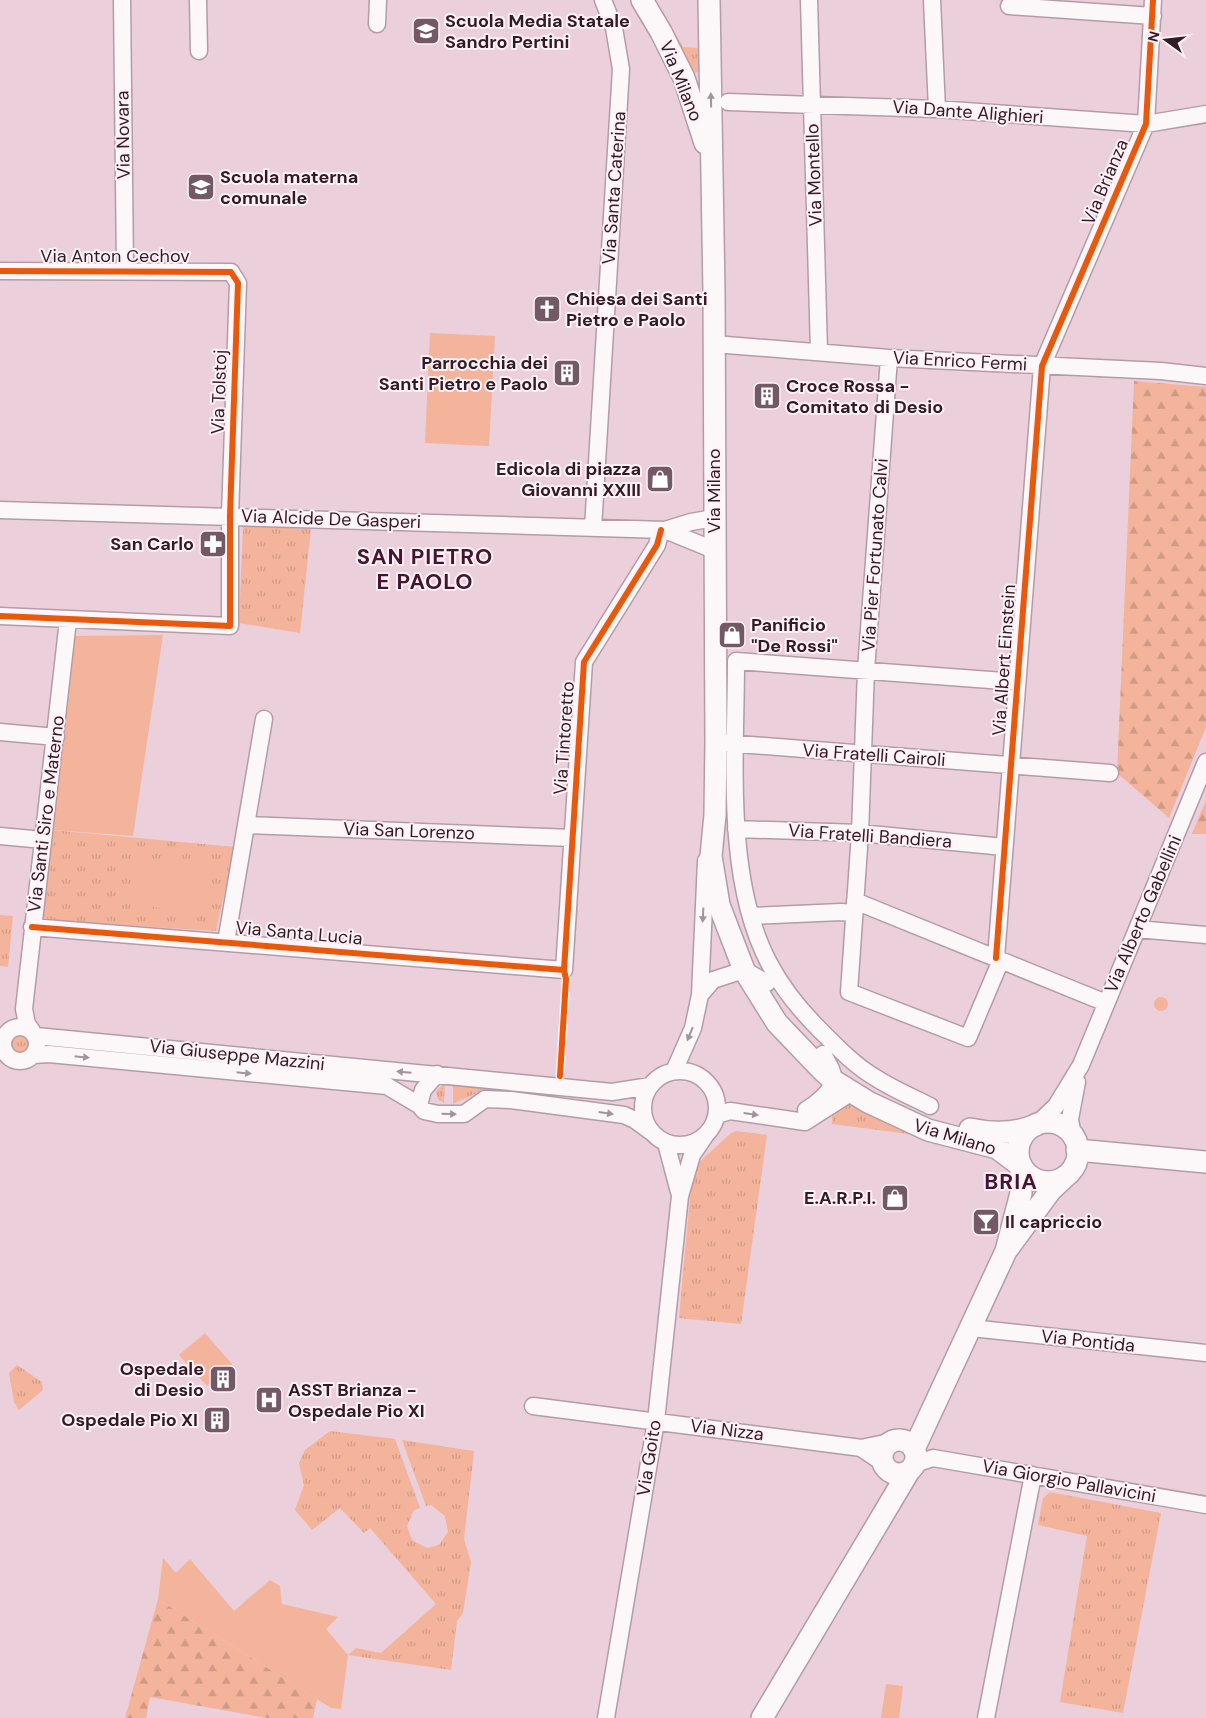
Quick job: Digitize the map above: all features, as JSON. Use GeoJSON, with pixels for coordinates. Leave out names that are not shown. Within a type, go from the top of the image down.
{"type":"FeatureCollection","features":[{"type":"Feature","properties":{"kind":"main road","name":"Via Milano"},"geometry":{"type":"LineString","coordinates":[[642,0],[661,32],[684,78],[712,166]]}},
{"type":"Feature","properties":{"kind":"main road","name":"Via Milano"},"geometry":{"type":"LineString","coordinates":[[709,0],[714,344],[714,550],[726,743],[711,856],[719,905],[744,970],[777,1023],[843,1087],[907,1122],[928,1130],[997,1148],[1021,1166]]}},
{"type":"Feature","properties":{"kind":"main road","name":"Via Milano"},"geometry":{"type":"LineString","coordinates":[[715,815],[722,861],[733,909],[752,956],[785,1011],[823,1054],[870,1091],[934,1120],[989,1132],[1015,1131],[1036,1125]]}},
{"type":"Feature","properties":{"kind":"main road"},"geometry":{"type":"LineString","coordinates":[[762,1718],[883,1514],[910,1454],[920,1421],[936,1401],[1006,1250],[1021,1193],[1019,1143],[1027,1131],[1036,1125],[1048,1122],[1057,1124],[1067,1129],[1075,1143],[1076,1162],[1067,1175],[1051,1190],[1006,1250]]}},
{"type":"Feature","properties":{"kind":"main road"},"geometry":{"type":"LineString","coordinates":[[1075,1143],[1206,1162]]}},
{"type":"Feature","properties":{"kind":"main road"},"geometry":{"type":"LineString","coordinates":[[1021,1166],[1029,1175],[1041,1182],[1055,1181],[1067,1175]]}},
{"type":"Feature","properties":{"kind":"main road"},"geometry":{"type":"LineString","coordinates":[[883,1514],[884,1465],[899,1474],[910,1454]]}},
{"type":"Feature","properties":{"kind":"street","name":"Via Novara"},"geometry":{"type":"LineString","coordinates":[[122,0],[125,270]]}},
{"type":"Feature","properties":{"kind":"street"},"geometry":{"type":"LineString","coordinates":[[198,0],[199,51]]}},
{"type":"Feature","properties":{"kind":"street"},"geometry":{"type":"LineString","coordinates":[[377,24],[378,0]]}},
{"type":"Feature","properties":{"kind":"street","name":"Via Santa Caterina"},"geometry":{"type":"LineString","coordinates":[[593,528],[622,69],[614,28],[603,0]]}},
{"type":"Feature","properties":{"kind":"street","name":"Via Montello"},"geometry":{"type":"LineString","coordinates":[[809,0],[819,351]]}},
{"type":"Feature","properties":{"kind":"street"},"geometry":{"type":"LineString","coordinates":[[932,0],[938,109]]}},
{"type":"Feature","properties":{"kind":"street"},"geometry":{"type":"LineString","coordinates":[[1009,6],[1153,8]]}},
{"type":"Feature","properties":{"kind":"street","name":"Via Brianza"},"geometry":{"type":"LineString","coordinates":[[1042,366],[1146,124],[1153,8]]}},
{"type":"Feature","properties":{"kind":"street","name":"Via Dante Alighieri"},"geometry":{"type":"LineString","coordinates":[[728,102],[938,109],[1146,124],[1206,114]]}},
{"type":"Feature","properties":{"kind":"street","name":"Via Anton Cechov"},"geometry":{"type":"LineString","coordinates":[[0,271],[125,270],[231,272]]}},
{"type":"Feature","properties":{"kind":"street","name":"Via Tolstoj"},"geometry":{"type":"LineString","coordinates":[[230,516],[238,283],[231,272]]}},
{"type":"Feature","properties":{"kind":"street","name":"Via Enrico Fermi"},"geometry":{"type":"LineString","coordinates":[[714,344],[889,358],[1206,376]]}},
{"type":"Feature","properties":{"kind":"street","name":"Via Pier Fortunato Calvi"},"geometry":{"type":"LineString","coordinates":[[855,907],[860,833],[866,670],[889,358]]}},
{"type":"Feature","properties":{"kind":"street","name":"Via Albert Einstein"},"geometry":{"type":"LineString","coordinates":[[855,907],[849,992],[968,1038],[998,959],[1004,847],[1042,366]]}},
{"type":"Feature","properties":{"kind":"street","name":"Via Alcide De Gasperi"},"geometry":{"type":"LineString","coordinates":[[0,510],[663,530]]}},
{"type":"Feature","properties":{"kind":"street"},"geometry":{"type":"LineString","coordinates":[[0,616],[230,626],[230,516]]}},
{"type":"Feature","properties":{"kind":"street"},"geometry":{"type":"LineString","coordinates":[[663,530],[714,518]]}},
{"type":"Feature","properties":{"kind":"street"},"geometry":{"type":"LineString","coordinates":[[663,530],[714,550]]}},
{"type":"Feature","properties":{"kind":"street","name":"Via Tintoretto"},"geometry":{"type":"LineString","coordinates":[[564,970],[584,662],[657,545],[663,530]]}},
{"type":"Feature","properties":{"kind":"street","name":"Via Santi Siro e Materno"},"geometry":{"type":"LineString","coordinates":[[34,1034],[27,1024],[24,1009],[68,620]]}},
{"type":"Feature","properties":{"kind":"street"},"geometry":{"type":"LineString","coordinates":[[930,1106],[875,1078],[835,1046],[795,1005],[768,962],[751,916],[742,882],[726,743],[736,661],[1017,682]]}},
{"type":"Feature","properties":{"kind":"street"},"geometry":{"type":"LineString","coordinates":[[226,942],[264,719]]}},
{"type":"Feature","properties":{"kind":"street"},"geometry":{"type":"LineString","coordinates":[[0,732],[56,736]]}},
{"type":"Feature","properties":{"kind":"street","name":"Via Fratelli Cairoli"},"geometry":{"type":"LineString","coordinates":[[726,743],[1110,773]]}},
{"type":"Feature","properties":{"kind":"street","name":"Via Alberto Gabellini"},"geometry":{"type":"LineString","coordinates":[[1036,1125],[1056,1106],[1080,1065],[1206,762]]}},
{"type":"Feature","properties":{"kind":"street","name":"Via Milano"},"geometry":{"type":"LineString","coordinates":[[674,1071],[692,1028],[700,995],[705,868],[709,837],[715,815]]}},
{"type":"Feature","properties":{"kind":"street","name":"Via San Lorenzo"},"geometry":{"type":"LineString","coordinates":[[246,825],[572,838]]}},
{"type":"Feature","properties":{"kind":"street","name":"Via Fratelli Bandiera"},"geometry":{"type":"LineString","coordinates":[[736,829],[860,833],[1004,847]]}},
{"type":"Feature","properties":{"kind":"street"},"geometry":{"type":"LineString","coordinates":[[0,836],[43,840]]}},
{"type":"Feature","properties":{"kind":"street"},"geometry":{"type":"LineString","coordinates":[[751,916],[841,912],[855,907],[998,959],[1106,1003]]}},
{"type":"Feature","properties":{"kind":"street","name":"Via Santa Lucia"},"geometry":{"type":"LineString","coordinates":[[32,927],[564,970]]}},
{"type":"Feature","properties":{"kind":"street"},"geometry":{"type":"LineString","coordinates":[[1138,929],[1206,935]]}},
{"type":"Feature","properties":{"kind":"street"},"geometry":{"type":"LineString","coordinates":[[700,995],[713,980],[744,970]]}},
{"type":"Feature","properties":{"kind":"street","name":"Via Milano"},"geometry":{"type":"LineString","coordinates":[[744,970],[767,983]]}},
{"type":"Feature","properties":{"kind":"street","name":"Via Santi Siro e Materno"},"geometry":{"type":"LineString","coordinates":[[7,1031],[24,1009]]}},
{"type":"Feature","properties":{"kind":"street"},"geometry":{"type":"LineString","coordinates":[[18,1027],[34,1034],[37,1043],[33,1055],[20,1061],[9,1056],[3,1050],[7,1031],[18,1027]]}},
{"type":"Feature","properties":{"kind":"street","name":"Via Giuseppe Mazzini"},"geometry":{"type":"LineString","coordinates":[[34,1034],[612,1092],[650,1086]]}},
{"type":"Feature","properties":{"kind":"street","name":"Via Giuseppe Mazzini"},"geometry":{"type":"LineString","coordinates":[[33,1055],[50,1054],[387,1086],[420,1105],[424,1111],[438,1114],[464,1114],[486,1099],[511,1100],[624,1116],[642,1124],[650,1131]]}},
{"type":"Feature","properties":{"kind":"street","name":"Via Milano"},"geometry":{"type":"LineString","coordinates":[[823,1054],[843,1087]]}},
{"type":"Feature","properties":{"kind":"street","name":"Via Alberto Gabellini"},"geometry":{"type":"LineString","coordinates":[[1075,1143],[1070,1125],[1070,1111],[1080,1065]]}},
{"type":"Feature","properties":{"kind":"street"},"geometry":{"type":"LineString","coordinates":[[674,1071],[698,1074],[714,1092],[717,1115],[713,1127],[705,1136],[686,1145],[666,1143],[650,1131],[642,1108],[644,1096],[650,1086],[657,1079],[674,1071]]}},
{"type":"Feature","properties":{"kind":"street"},"geometry":{"type":"LineString","coordinates":[[420,1105],[423,1090],[437,1074]]}},
{"type":"Feature","properties":{"kind":"street"},"geometry":{"type":"LineString","coordinates":[[717,1115],[730,1111],[804,1122],[843,1087]]}},
{"type":"Feature","properties":{"kind":"street","name":"Via Goito"},"geometry":{"type":"LineString","coordinates":[[606,1718],[656,1420],[680,1196],[692,1155],[705,1136]]}},
{"type":"Feature","properties":{"kind":"street","name":"Via Goito"},"geometry":{"type":"LineString","coordinates":[[666,1143],[680,1196]]}},
{"type":"Feature","properties":{"kind":"street","name":"Via Pontida"},"geometry":{"type":"LineString","coordinates":[[971,1328],[1206,1353]]}},
{"type":"Feature","properties":{"kind":"street","name":"Via Nizza"},"geometry":{"type":"LineString","coordinates":[[533,1406],[656,1420],[910,1454]]}},
{"type":"Feature","properties":{"kind":"street","name":"Via Nizza"},"geometry":{"type":"LineString","coordinates":[[861,1448],[884,1465]]}},
{"type":"Feature","properties":{"kind":"street","name":"Via Giorgio Pallavicini"},"geometry":{"type":"LineString","coordinates":[[910,1454],[1206,1505]]}},
{"type":"Feature","properties":{"kind":"street"},"geometry":{"type":"LineString","coordinates":[[986,1718],[1033,1475]]}},
{"type":"Feature","properties":{"kind":"green space"},"geometry":{"type":"Polygon","coordinates":[[[660,11],[662,11],[683,47],[700,48],[703,72],[688,73],[660,11]]]}},
{"type":"Feature","properties":{"kind":"green space"},"geometry":{"type":"Polygon","coordinates":[[[430,333],[495,336],[489,446],[425,443],[430,333]]]}},
{"type":"Feature","properties":{"kind":"green space"},"geometry":{"type":"Polygon","coordinates":[[[1134,381],[1206,387],[1206,727],[1169,818],[1117,773],[1134,381]]]}},
{"type":"Feature","properties":{"kind":"green space"},"geometry":{"type":"Polygon","coordinates":[[[243,526],[311,529],[300,633],[239,623],[243,526]]]}},
{"type":"Feature","properties":{"kind":"green space"},"geometry":{"type":"Polygon","coordinates":[[[163,635],[133,836],[52,830],[73,636],[163,635]]]}},
{"type":"Feature","properties":{"kind":"green space"},"geometry":{"type":"Polygon","coordinates":[[[585,762],[587,763],[582,817],[585,762]]]}},
{"type":"Feature","properties":{"kind":"green space"},"geometry":{"type":"Polygon","coordinates":[[[1206,800],[1206,834],[1192,834],[1206,800]]]}},
{"type":"Feature","properties":{"kind":"green space"},"geometry":{"type":"Polygon","coordinates":[[[52,830],[235,847],[216,931],[41,920],[52,830]]]}},
{"type":"Feature","properties":{"kind":"green space"},"geometry":{"type":"Polygon","coordinates":[[[135,859],[211,867],[207,912],[130,905],[135,859]]]}},
{"type":"Feature","properties":{"kind":"green space"},"geometry":{"type":"Polygon","coordinates":[[[576,909],[578,910],[572,964],[576,909]]]}},
{"type":"Feature","properties":{"kind":"green space"},"geometry":{"type":"Polygon","coordinates":[[[0,915],[13,916],[8,967],[0,966],[0,915]]]}},
{"type":"Feature","properties":{"kind":"green space"},"geometry":{"type":"Polygon","coordinates":[[[1158,997],[1164,997],[1168,1004],[1164,1011],[1158,1011],[1154,1007],[1154,1001],[1158,997]]]}},
{"type":"Feature","properties":{"kind":"green space"},"geometry":{"type":"Polygon","coordinates":[[[20,1031],[25,1032],[31,1038],[31,1048],[25,1054],[20,1055],[15,1054],[9,1048],[8,1043],[9,1038],[15,1032],[20,1031]]]}},
{"type":"Feature","properties":{"kind":"green space"},"geometry":{"type":"Polygon","coordinates":[[[445,1082],[444,1103],[438,1099],[436,1092],[445,1082]]]}},
{"type":"Feature","properties":{"kind":"green space"},"geometry":{"type":"Polygon","coordinates":[[[453,1083],[505,1088],[481,1091],[453,1104],[453,1083]]]}},
{"type":"Feature","properties":{"kind":"green space"},"geometry":{"type":"Polygon","coordinates":[[[846,1101],[936,1141],[909,1134],[832,1124],[832,1114],[846,1101]]]}},
{"type":"Feature","properties":{"kind":"green space"},"geometry":{"type":"Polygon","coordinates":[[[736,1131],[767,1135],[741,1324],[679,1318],[694,1167],[730,1134],[736,1131]]]}},
{"type":"Feature","properties":{"kind":"green space"},"geometry":{"type":"Polygon","coordinates":[[[205,1333],[232,1364],[207,1386],[179,1355],[205,1333]]]}},
{"type":"Feature","properties":{"kind":"green space"},"geometry":{"type":"Polygon","coordinates":[[[17,1365],[42,1382],[43,1390],[19,1410],[14,1402],[9,1373],[17,1365]]]}},
{"type":"Feature","properties":{"kind":"green space"},"geometry":{"type":"Polygon","coordinates":[[[330,1431],[395,1439],[420,1508],[414,1510],[407,1526],[412,1540],[427,1548],[439,1545],[448,1532],[445,1516],[431,1505],[426,1506],[402,1440],[474,1451],[464,1539],[471,1562],[463,1613],[457,1621],[451,1670],[348,1655],[356,1648],[381,1653],[436,1604],[370,1528],[364,1533],[340,1508],[312,1530],[295,1510],[304,1485],[299,1463],[305,1450],[330,1431]]]}},
{"type":"Feature","properties":{"kind":"green space"},"geometry":{"type":"Polygon","coordinates":[[[1050,1492],[1161,1513],[1123,1713],[1060,1702],[1087,1536],[1038,1525],[1043,1498],[1050,1492]]]}},
{"type":"Feature","properties":{"kind":"green space"},"geometry":{"type":"Polygon","coordinates":[[[163,1558],[176,1573],[190,1559],[234,1611],[270,1580],[280,1586],[282,1604],[338,1617],[326,1629],[348,1655],[341,1709],[331,1708],[158,1599],[163,1558]]]}},
{"type":"Feature","properties":{"kind":"green space"},"geometry":{"type":"Polygon","coordinates":[[[158,1599],[317,1699],[313,1718],[267,1718],[150,1697],[146,1718],[125,1718],[158,1599]]]}},
{"type":"Feature","properties":{"kind":"green space"},"geometry":{"type":"Polygon","coordinates":[[[886,1684],[903,1686],[899,1718],[881,1718],[886,1684]]]}},
{"type":"Feature","properties":{"kind":"cycle path"},"geometry":{"type":"LineString","coordinates":[[996,958],[1042,366],[1146,124],[1153,0]]}},
{"type":"Feature","properties":{"kind":"cycle path"},"geometry":{"type":"LineString","coordinates":[[0,271],[231,272],[238,283],[230,516],[230,626],[0,616]]}},
{"type":"Feature","properties":{"kind":"cycle path"},"geometry":{"type":"LineString","coordinates":[[560,1076],[566,979],[564,970],[584,662],[657,545],[661,530]]}},
{"type":"Feature","properties":{"kind":"cycle path"},"geometry":{"type":"LineString","coordinates":[[32,927],[564,970]]}},
{"type":"Feature","properties":{"kind":"place","name":"Scuola Media Statale Sandro Pertini"},"geometry":{"type":"Point","coordinates":[426,31]}},
{"type":"Feature","properties":{"kind":"place","name":"Scuola materna comunale"},"geometry":{"type":"Point","coordinates":[201,187]}},
{"type":"Feature","properties":{"kind":"place","name":"Chiesa dei Santi Pietro e Paolo"},"geometry":{"type":"Point","coordinates":[547,309]}},
{"type":"Feature","properties":{"kind":"place","name":"Parrocchia dei Santi Pietro e Paolo"},"geometry":{"type":"Point","coordinates":[567,373]}},
{"type":"Feature","properties":{"kind":"place","name":"Croce Rossa - Comitato di Desio"},"geometry":{"type":"Point","coordinates":[767,396]}},
{"type":"Feature","properties":{"kind":"place","name":"Edicola di piazza Giovanni XXIII"},"geometry":{"type":"Point","coordinates":[660,479]}},
{"type":"Feature","properties":{"kind":"place","name":"San Carlo"},"geometry":{"type":"Point","coordinates":[213,544]}},
{"type":"Feature","properties":{"kind":"place","name":"Panificio \"De Rossi\""},"geometry":{"type":"Point","coordinates":[732,635]}},
{"type":"Feature","properties":{"kind":"place","name":"E.A.R.P.I."},"geometry":{"type":"Point","coordinates":[895,1198]}},
{"type":"Feature","properties":{"kind":"place","name":"Il capriccio"},"geometry":{"type":"Point","coordinates":[986,1222]}},
{"type":"Feature","properties":{"kind":"place","name":"Ospedale di Desio"},"geometry":{"type":"Point","coordinates":[223,1379]}},
{"type":"Feature","properties":{"kind":"place","name":"ASST Brianza - Ospedale Pio XI"},"geometry":{"type":"Point","coordinates":[269,1400]}},
{"type":"Feature","properties":{"kind":"place","name":"Ospedale Pio XI"},"geometry":{"type":"Point","coordinates":[217,1420]}},
{"type":"Feature","properties":{"kind":"district","name":"SAN PIETRO E PAOLO"},"geometry":{"type":"Point","coordinates":[425,568]}},
{"type":"Feature","properties":{"kind":"district","name":"BRIA"},"geometry":{"type":"Point","coordinates":[1011,1181]}}]}
